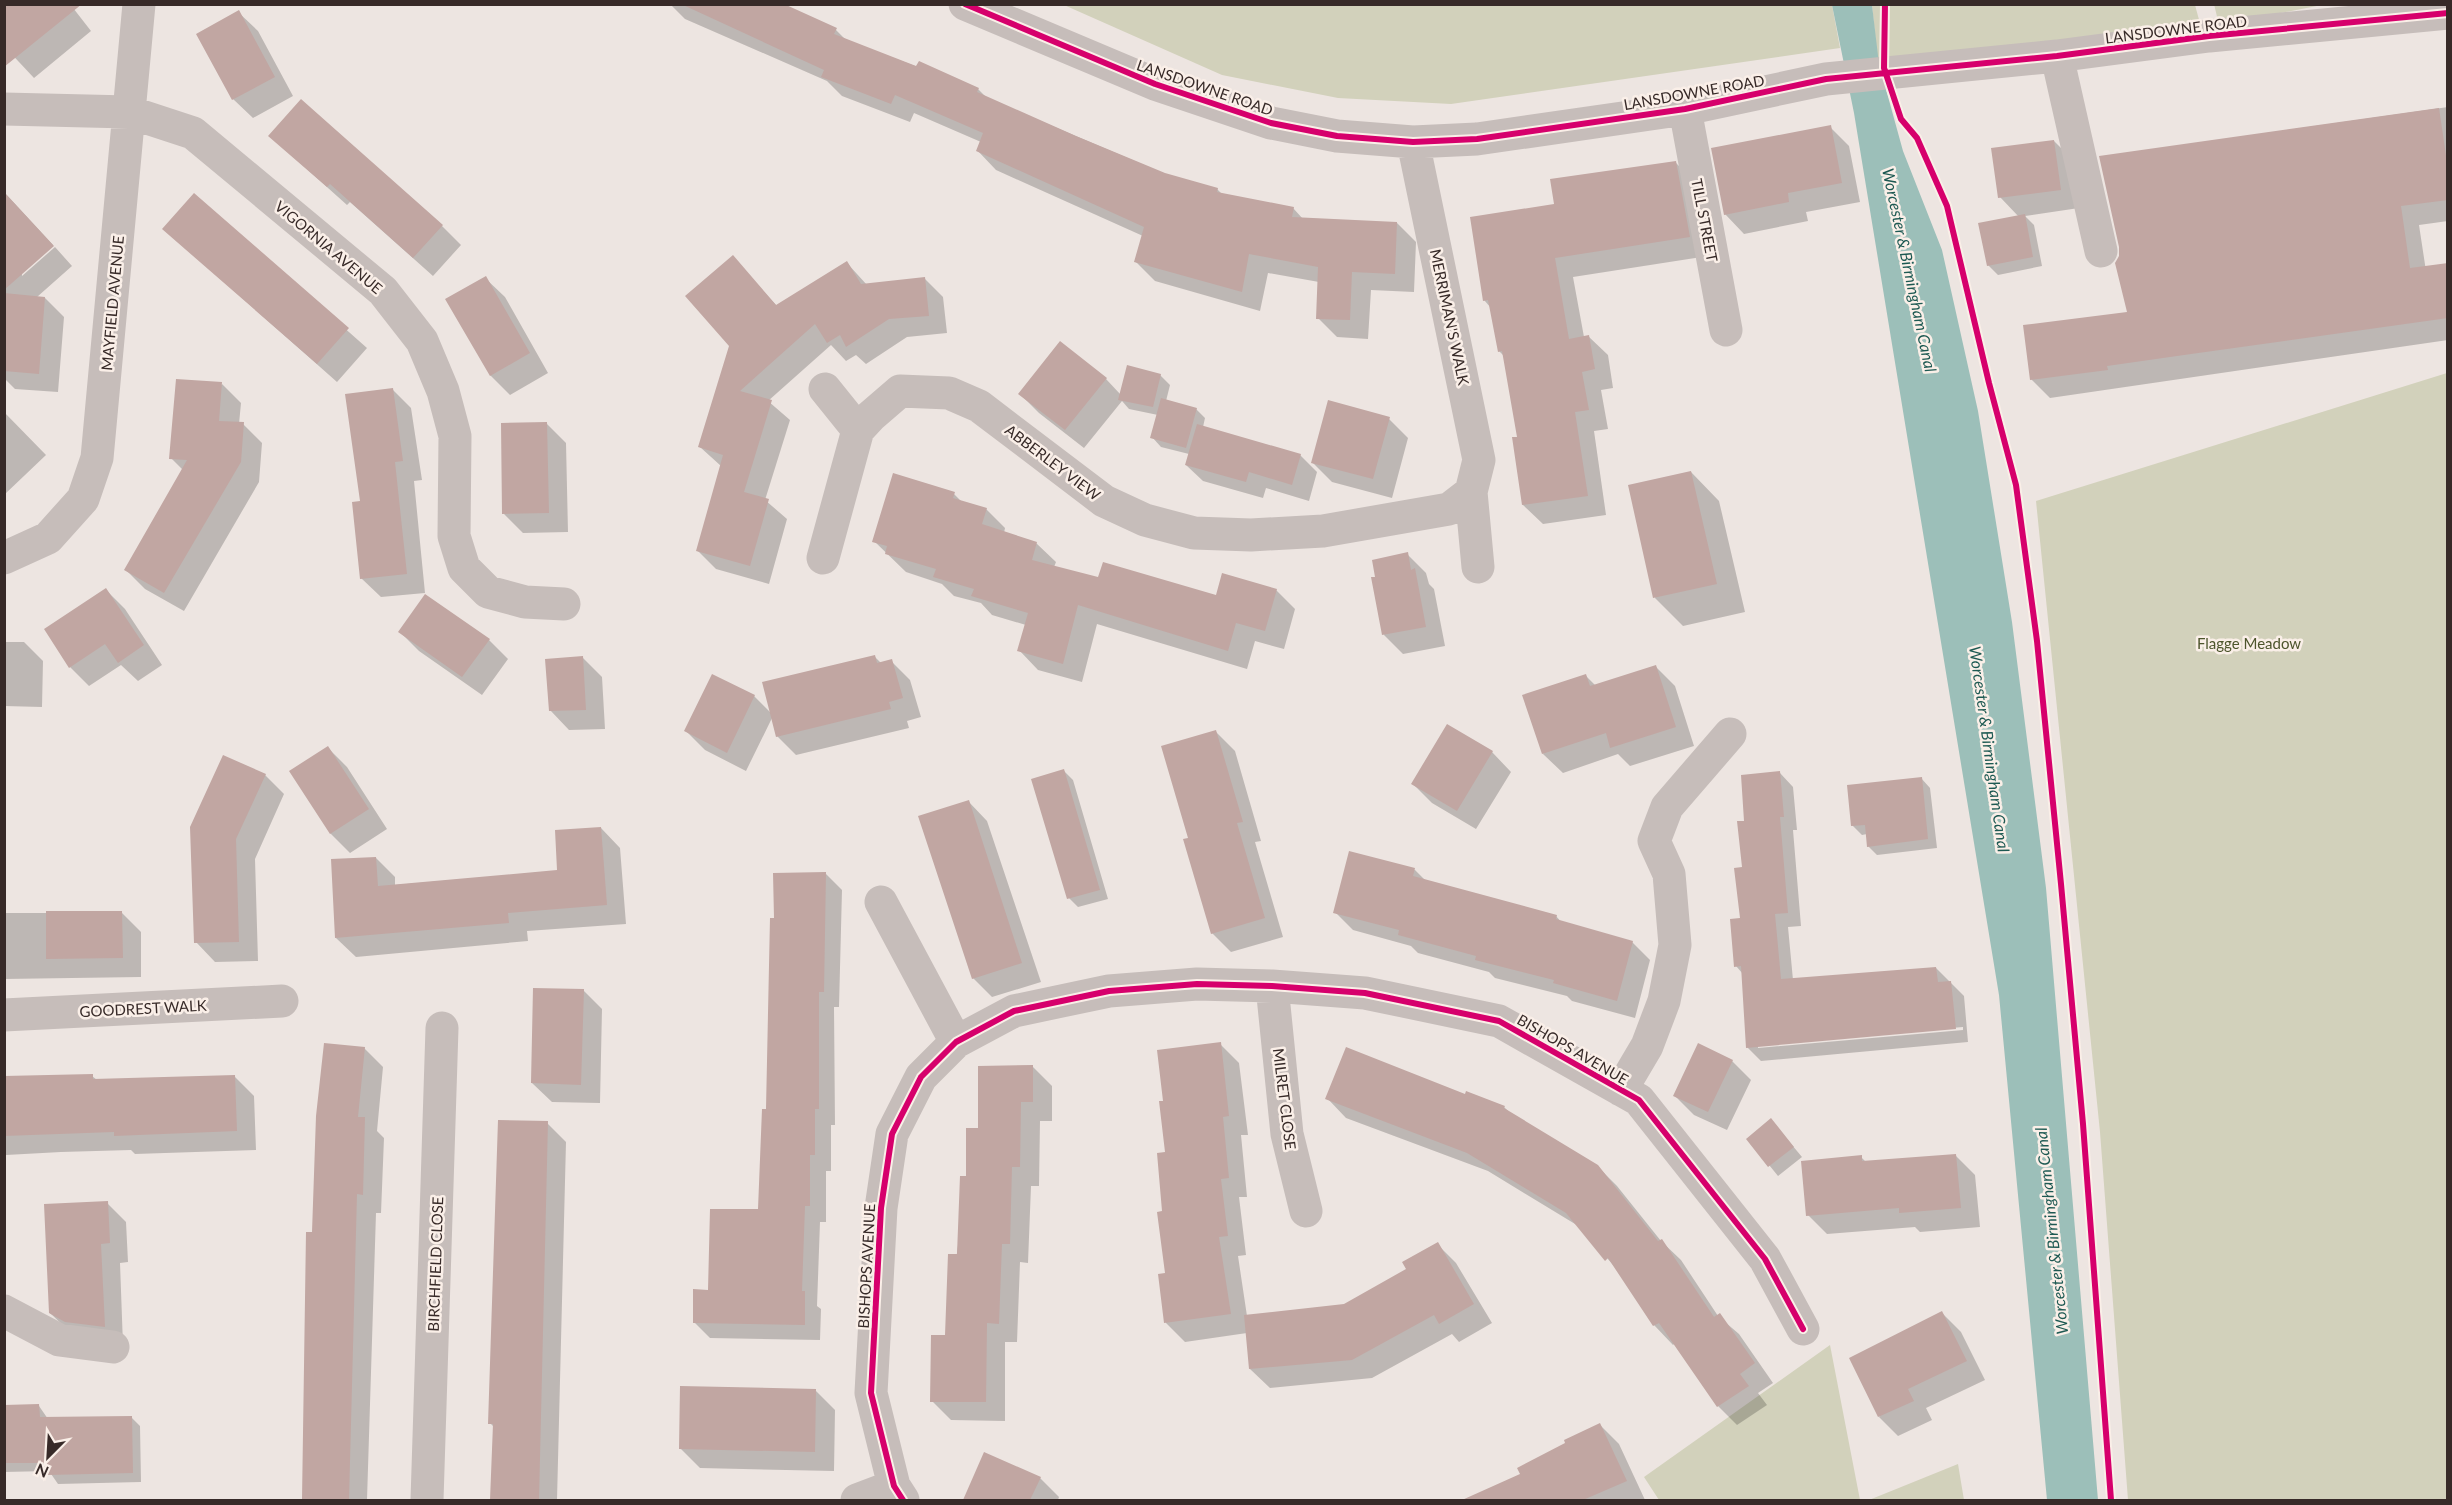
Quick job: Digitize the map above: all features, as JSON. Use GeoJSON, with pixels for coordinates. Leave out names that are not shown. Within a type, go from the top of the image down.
{"type":"FeatureCollection","features":[{"type":"Feature","properties":{"kind":"street","name":"MAYFIELD AVENUE"},"geometry":{"type":"LineString","coordinates":[[4,558],[48,538],[83,500],[97,458],[139,4]]}},
{"type":"Feature","properties":{"kind":"street","name":"LANSDOWNE ROAD"},"geometry":{"type":"LineString","coordinates":[[965,4],[1155,84],[1270,123],[1337,136],[1413,142],[1477,139],[1685,109],[1826,79],[2057,56],[2209,36],[2448,13]]}},
{"type":"Feature","properties":{"kind":"street"},"geometry":{"type":"LineString","coordinates":[[2057,56],[2101,251]]}},
{"type":"Feature","properties":{"kind":"street","name":"VIGORNIA AVENUE"},"geometry":{"type":"LineString","coordinates":[[4,109],[129,112],[193,133],[383,291],[422,341],[443,391],[455,436],[454,536],[464,568],[488,592],[525,602],[564,604]]}},
{"type":"Feature","properties":{"kind":"street","name":"TILL STREET"},"geometry":{"type":"LineString","coordinates":[[1685,109],[1726,330]]}},
{"type":"Feature","properties":{"kind":"street","name":"MERRIMAN'S WALK"},"geometry":{"type":"LineString","coordinates":[[1413,142],[1479,460],[1472,492]]}},
{"type":"Feature","properties":{"kind":"street"},"geometry":{"type":"LineString","coordinates":[[823,558],[858,430],[825,389]]}},
{"type":"Feature","properties":{"kind":"street","name":"ABBERLEY VIEW"},"geometry":{"type":"LineString","coordinates":[[858,430],[900,392],[949,393],[979,406],[1104,501],[1145,520],[1194,533],[1251,535],[1323,531],[1449,509],[1472,492]]}},
{"type":"Feature","properties":{"kind":"street"},"geometry":{"type":"LineString","coordinates":[[1472,492],[1478,567]]}},
{"type":"Feature","properties":{"kind":"street"},"geometry":{"type":"LineString","coordinates":[[1621,1090],[1647,1046],[1664,1001],[1675,945],[1669,874],[1654,841],[1667,807],[1730,734]]}},
{"type":"Feature","properties":{"kind":"street"},"geometry":{"type":"LineString","coordinates":[[880,902],[956,1042]]}},
{"type":"Feature","properties":{"kind":"street","name":"BISHOPS AVENUE"},"geometry":{"type":"LineString","coordinates":[[898,1493],[871,1393],[881,1208],[892,1134],[921,1077],[956,1042],[1014,1011],[1109,991],[1197,984],[1272,986],[1365,993],[1499,1021],[1639,1100],[1765,1259],[1803,1329]]}},
{"type":"Feature","properties":{"kind":"street","name":"MILRET CLOSE"},"geometry":{"type":"LineString","coordinates":[[1272,986],[1287,1134],[1306,1211]]}},
{"type":"Feature","properties":{"kind":"street","name":"GOODREST WALK"},"geometry":{"type":"LineString","coordinates":[[4,1015],[282,1002]]}},
{"type":"Feature","properties":{"kind":"street","name":"BIRCHFIELD CLOSE"},"geometry":{"type":"LineString","coordinates":[[427,1500],[442,1028]]}},
{"type":"Feature","properties":{"kind":"street"},"geometry":{"type":"LineString","coordinates":[[4,1311],[59,1340],[113,1347]]}},
{"type":"Feature","properties":{"kind":"street"},"geometry":{"type":"LineString","coordinates":[[857,1500],[898,1493]]}},
{"type":"Feature","properties":{"kind":"green space"},"geometry":{"type":"Polygon","coordinates":[[[2214,4],[2322,5],[2219,25],[2214,4]]]}},
{"type":"Feature","properties":{"kind":"green space"},"geometry":{"type":"Polygon","coordinates":[[[1064,5],[1832,5],[1840,48],[1451,104],[1338,98],[1222,75],[1064,5]]]}},
{"type":"Feature","properties":{"kind":"green space"},"geometry":{"type":"Polygon","coordinates":[[[1872,5],[2195,5],[2201,27],[1878,64],[1872,5]]]}},
{"type":"Feature","properties":{"kind":"green space","name":"Flagge Meadow"},"geometry":{"type":"Polygon","coordinates":[[[2447,373],[2447,1500],[2128,1500],[2100,1132],[2036,501],[2447,373]]]}},
{"type":"Feature","properties":{"kind":"green space"},"geometry":{"type":"Polygon","coordinates":[[[1830,1345],[1860,1500],[1659,1500],[1644,1477],[1830,1345]]]}},
{"type":"Feature","properties":{"kind":"green space"},"geometry":{"type":"Polygon","coordinates":[[[1958,1464],[1964,1500],[1869,1500],[1958,1464]]]}},
{"type":"Feature","properties":{"kind":"water","name":"Worcester & Birmingham Canal"},"geometry":{"type":"Polygon","coordinates":[[[1832,5],[1872,5],[1879,64],[1903,151],[1942,250],[1978,411],[2012,622],[2046,888],[2098,1500],[2047,1500],[1999,995],[1854,113],[1832,5]]]}},
{"type":"Feature","properties":{"kind":"building"},"geometry":{"type":"Polygon","coordinates":[[[4,4],[82,4],[4,67],[4,4]]]}},
{"type":"Feature","properties":{"kind":"building"},"geometry":{"type":"Polygon","coordinates":[[[681,4],[784,4],[837,28],[834,34],[916,66],[919,61],[979,88],[977,92],[1076,136],[1165,173],[1218,188],[1217,192],[1294,207],[1292,217],[1397,222],[1395,274],[1352,272],[1350,320],[1316,319],[1318,267],[1249,254],[1242,292],[1134,262],[1144,227],[976,151],[983,133],[895,95],[891,104],[821,77],[824,70],[681,4]]]}},
{"type":"Feature","properties":{"kind":"building"},"geometry":{"type":"Polygon","coordinates":[[[239,10],[275,77],[232,100],[196,34],[239,10]]]}},
{"type":"Feature","properties":{"kind":"building"},"geometry":{"type":"Polygon","coordinates":[[[301,99],[443,225],[413,258],[330,184],[327,187],[268,136],[301,99]]]}},
{"type":"Feature","properties":{"kind":"building"},"geometry":{"type":"Polygon","coordinates":[[[2439,108],[2448,169],[2448,200],[2401,206],[2410,268],[2448,263],[2448,318],[2107,366],[2108,370],[2030,380],[2023,325],[2127,312],[2115,263],[2119,256],[2119,247],[2099,156],[2439,108]]]}},
{"type":"Feature","properties":{"kind":"building"},"geometry":{"type":"Polygon","coordinates":[[[1831,125],[1842,183],[1788,193],[1789,202],[1724,215],[1711,148],[1831,125]]]}},
{"type":"Feature","properties":{"kind":"building"},"geometry":{"type":"Polygon","coordinates":[[[2054,140],[2061,190],[1998,198],[1991,148],[2054,140]]]}},
{"type":"Feature","properties":{"kind":"building"},"geometry":{"type":"Polygon","coordinates":[[[1676,161],[1690,237],[1555,258],[1569,339],[1589,335],[1595,369],[1582,372],[1589,410],[1575,412],[1588,496],[1522,505],[1512,437],[1517,437],[1502,351],[1498,352],[1488,300],[1483,301],[1470,217],[1554,204],[1550,179],[1676,161]]]}},
{"type":"Feature","properties":{"kind":"building"},"geometry":{"type":"Polygon","coordinates":[[[4,192],[54,246],[4,290],[4,192]]]}},
{"type":"Feature","properties":{"kind":"building"},"geometry":{"type":"Polygon","coordinates":[[[194,193],[349,328],[317,364],[162,229],[194,193]]]}},
{"type":"Feature","properties":{"kind":"building"},"geometry":{"type":"Polygon","coordinates":[[[2025,214],[2033,257],[1987,266],[1978,223],[2025,214]]]}},
{"type":"Feature","properties":{"kind":"building"},"geometry":{"type":"Polygon","coordinates":[[[733,255],[776,305],[847,261],[861,284],[925,277],[929,316],[889,319],[846,347],[840,335],[827,343],[815,324],[740,391],[772,400],[744,492],[769,499],[750,566],[696,551],[723,455],[698,447],[729,346],[685,296],[733,255]]]}},
{"type":"Feature","properties":{"kind":"building"},"geometry":{"type":"Polygon","coordinates":[[[486,276],[530,353],[490,376],[445,299],[486,276]]]}},
{"type":"Feature","properties":{"kind":"building"},"geometry":{"type":"Polygon","coordinates":[[[4,293],[45,297],[39,374],[4,371],[4,293]]]}},
{"type":"Feature","properties":{"kind":"building"},"geometry":{"type":"Polygon","coordinates":[[[1060,341],[1107,378],[1065,430],[1018,394],[1060,341]]]}},
{"type":"Feature","properties":{"kind":"building"},"geometry":{"type":"Polygon","coordinates":[[[1127,365],[1161,374],[1153,407],[1118,400],[1127,365]]]}},
{"type":"Feature","properties":{"kind":"building"},"geometry":{"type":"Polygon","coordinates":[[[176,379],[222,382],[219,421],[244,422],[241,462],[164,593],[124,570],[187,460],[169,459],[176,379]]]}},
{"type":"Feature","properties":{"kind":"building"},"geometry":{"type":"Polygon","coordinates":[[[393,388],[403,461],[395,462],[407,574],[360,579],[352,502],[360,501],[345,394],[393,388]]]}},
{"type":"Feature","properties":{"kind":"building"},"geometry":{"type":"Polygon","coordinates":[[[1161,398],[1197,408],[1186,448],[1150,438],[1161,398]]]}},
{"type":"Feature","properties":{"kind":"building"},"geometry":{"type":"Polygon","coordinates":[[[1328,400],[1390,417],[1373,479],[1311,463],[1328,400]]]}},
{"type":"Feature","properties":{"kind":"building"},"geometry":{"type":"Polygon","coordinates":[[[547,422],[549,513],[502,514],[501,423],[547,422]]]}},
{"type":"Feature","properties":{"kind":"building"},"geometry":{"type":"Polygon","coordinates":[[[1197,424],[1301,454],[1292,485],[1249,472],[1246,482],[1185,465],[1197,424]]]}},
{"type":"Feature","properties":{"kind":"building"},"geometry":{"type":"Polygon","coordinates":[[[1691,471],[1717,584],[1653,598],[1628,485],[1691,471]]]}},
{"type":"Feature","properties":{"kind":"building"},"geometry":{"type":"Polygon","coordinates":[[[893,473],[955,492],[953,498],[987,508],[982,524],[1037,542],[1032,560],[1098,577],[1103,562],[1216,595],[1222,573],[1277,589],[1265,631],[1236,623],[1228,651],[1078,605],[1063,664],[1017,651],[1028,613],[971,596],[974,589],[933,577],[936,569],[885,554],[887,546],[872,542],[893,473]]]}},
{"type":"Feature","properties":{"kind":"building"},"geometry":{"type":"Polygon","coordinates":[[[1408,552],[1411,570],[1415,568],[1426,627],[1382,635],[1371,577],[1375,577],[1372,560],[1408,552]]]}},
{"type":"Feature","properties":{"kind":"building"},"geometry":{"type":"Polygon","coordinates":[[[106,588],[144,645],[118,663],[105,644],[69,668],[44,629],[106,588]]]}},
{"type":"Feature","properties":{"kind":"building"},"geometry":{"type":"Polygon","coordinates":[[[425,594],[490,639],[462,677],[398,632],[425,594]]]}},
{"type":"Feature","properties":{"kind":"building"},"geometry":{"type":"Polygon","coordinates":[[[875,655],[877,663],[892,659],[903,698],[889,702],[891,709],[776,737],[762,682],[875,655]]]}},
{"type":"Feature","properties":{"kind":"building"},"geometry":{"type":"Polygon","coordinates":[[[583,656],[586,710],[549,711],[545,659],[583,656]]]}},
{"type":"Feature","properties":{"kind":"building"},"geometry":{"type":"Polygon","coordinates":[[[1656,665],[1676,727],[1610,748],[1606,733],[1542,754],[1522,695],[1586,674],[1590,686],[1656,665]]]}},
{"type":"Feature","properties":{"kind":"building"},"geometry":{"type":"Polygon","coordinates":[[[712,674],[755,695],[727,753],[684,731],[712,674]]]}},
{"type":"Feature","properties":{"kind":"building"},"geometry":{"type":"Polygon","coordinates":[[[1447,724],[1493,751],[1457,811],[1411,784],[1447,724]]]}},
{"type":"Feature","properties":{"kind":"building"},"geometry":{"type":"Polygon","coordinates":[[[1216,730],[1243,822],[1237,823],[1265,918],[1211,934],[1183,839],[1188,838],[1161,746],[1216,730]]]}},
{"type":"Feature","properties":{"kind":"building"},"geometry":{"type":"Polygon","coordinates":[[[328,746],[369,809],[330,834],[289,771],[328,746]]]}},
{"type":"Feature","properties":{"kind":"building"},"geometry":{"type":"Polygon","coordinates":[[[223,755],[266,774],[236,839],[239,942],[194,943],[190,827],[223,755]]]}},
{"type":"Feature","properties":{"kind":"building"},"geometry":{"type":"Polygon","coordinates":[[[1064,769],[1100,890],[1067,899],[1031,779],[1064,769]]]}},
{"type":"Feature","properties":{"kind":"building"},"geometry":{"type":"Polygon","coordinates":[[[1780,771],[1784,817],[1780,817],[1788,913],[1775,914],[1781,979],[1936,967],[1938,982],[1951,981],[1956,1029],[1746,1048],[1741,966],[1734,967],[1730,919],[1740,918],[1734,868],[1742,867],[1737,821],[1744,821],[1741,775],[1780,771]]]}},
{"type":"Feature","properties":{"kind":"building"},"geometry":{"type":"Polygon","coordinates":[[[1922,777],[1928,839],[1867,847],[1865,825],[1851,826],[1847,785],[1922,777]]]}},
{"type":"Feature","properties":{"kind":"building"},"geometry":{"type":"Polygon","coordinates":[[[969,800],[1022,963],[972,979],[918,816],[969,800]]]}},
{"type":"Feature","properties":{"kind":"building"},"geometry":{"type":"Polygon","coordinates":[[[601,827],[607,905],[508,913],[509,923],[335,938],[331,859],[376,857],[378,886],[557,870],[555,830],[601,827]]]}},
{"type":"Feature","properties":{"kind":"building"},"geometry":{"type":"Polygon","coordinates":[[[1349,851],[1415,868],[1413,876],[1557,915],[1556,919],[1633,941],[1617,1001],[1553,983],[1554,980],[1475,960],[1476,956],[1398,935],[1399,930],[1333,913],[1349,851]]]}},
{"type":"Feature","properties":{"kind":"building"},"geometry":{"type":"Polygon","coordinates":[[[826,872],[824,992],[819,992],[819,1109],[815,1109],[815,1155],[810,1155],[810,1206],[805,1206],[802,1291],[805,1291],[805,1325],[693,1323],[693,1289],[708,1290],[710,1209],[758,1209],[762,1109],[766,1109],[770,918],[774,918],[773,873],[826,872]]]}},
{"type":"Feature","properties":{"kind":"building"},"geometry":{"type":"Polygon","coordinates":[[[46,911],[122,911],[123,958],[46,959],[46,911]]]}},
{"type":"Feature","properties":{"kind":"building"},"geometry":{"type":"Polygon","coordinates":[[[533,988],[584,989],[581,1085],[531,1083],[533,988]]]}},
{"type":"Feature","properties":{"kind":"building"},"geometry":{"type":"Polygon","coordinates":[[[1221,1042],[1229,1116],[1223,1117],[1229,1178],[1221,1179],[1228,1236],[1219,1237],[1231,1314],[1164,1323],[1158,1274],[1165,1273],[1157,1212],[1162,1211],[1157,1153],[1165,1152],[1159,1101],[1163,1101],[1157,1050],[1221,1042]]]}},
{"type":"Feature","properties":{"kind":"building"},"geometry":{"type":"Polygon","coordinates":[[[324,1043],[365,1047],[358,1117],[365,1117],[363,1195],[357,1194],[349,1500],[302,1500],[306,1232],[312,1232],[316,1116],[324,1043]]]}},
{"type":"Feature","properties":{"kind":"building"},"geometry":{"type":"Polygon","coordinates":[[[1698,1043],[1733,1060],[1708,1112],[1673,1096],[1698,1043]]]}},
{"type":"Feature","properties":{"kind":"building"},"geometry":{"type":"Polygon","coordinates":[[[1346,1047],[1465,1094],[1466,1091],[1505,1106],[1504,1108],[1598,1165],[1658,1241],[1662,1239],[1714,1317],[1720,1313],[1755,1363],[1740,1374],[1749,1386],[1717,1407],[1659,1323],[1653,1326],[1608,1258],[1605,1261],[1566,1213],[1467,1153],[1325,1099],[1346,1047]]]}},
{"type":"Feature","properties":{"kind":"building"},"geometry":{"type":"Polygon","coordinates":[[[1033,1065],[1033,1102],[1021,1102],[1020,1167],[1012,1167],[1010,1244],[1002,1244],[999,1324],[987,1323],[986,1402],[930,1402],[931,1335],[945,1335],[948,1254],[957,1254],[960,1176],[966,1176],[966,1128],[978,1128],[978,1066],[1033,1065]]]}},
{"type":"Feature","properties":{"kind":"building"},"geometry":{"type":"Polygon","coordinates":[[[93,1074],[93,1079],[235,1075],[237,1131],[114,1136],[114,1132],[4,1136],[4,1076],[93,1074]]]}},
{"type":"Feature","properties":{"kind":"building"},"geometry":{"type":"Polygon","coordinates":[[[1771,1118],[1794,1147],[1768,1167],[1746,1139],[1771,1118]]]}},
{"type":"Feature","properties":{"kind":"building"},"geometry":{"type":"Polygon","coordinates":[[[498,1120],[548,1121],[539,1500],[490,1500],[493,1424],[488,1424],[498,1120]]]}},
{"type":"Feature","properties":{"kind":"building"},"geometry":{"type":"Polygon","coordinates":[[[1956,1154],[1961,1208],[1899,1213],[1899,1208],[1806,1216],[1801,1161],[1862,1155],[1862,1161],[1956,1154]]]}},
{"type":"Feature","properties":{"kind":"building"},"geometry":{"type":"Polygon","coordinates":[[[108,1201],[110,1243],[101,1244],[105,1327],[65,1322],[49,1313],[44,1204],[108,1201]]]}},
{"type":"Feature","properties":{"kind":"building"},"geometry":{"type":"Polygon","coordinates":[[[1438,1242],[1474,1304],[1439,1324],[1434,1315],[1352,1360],[1249,1369],[1244,1315],[1344,1304],[1406,1269],[1402,1262],[1438,1242]]]}},
{"type":"Feature","properties":{"kind":"building"},"geometry":{"type":"Polygon","coordinates":[[[1942,1311],[1967,1361],[1908,1389],[1914,1401],[1878,1417],[1849,1358],[1942,1311]]]}},
{"type":"Feature","properties":{"kind":"building"},"geometry":{"type":"Polygon","coordinates":[[[680,1386],[816,1389],[815,1452],[679,1449],[680,1386]]]}},
{"type":"Feature","properties":{"kind":"building"},"geometry":{"type":"Polygon","coordinates":[[[39,1404],[40,1417],[132,1416],[133,1473],[47,1475],[47,1463],[4,1463],[4,1405],[39,1404]]]}},
{"type":"Feature","properties":{"kind":"building"},"geometry":{"type":"Polygon","coordinates":[[[1600,1423],[1627,1481],[1583,1500],[1462,1500],[1520,1474],[1517,1468],[1565,1443],[1564,1440],[1600,1423]]]}},
{"type":"Feature","properties":{"kind":"building"},"geometry":{"type":"Polygon","coordinates":[[[984,1452],[1041,1477],[1030,1500],[963,1500],[984,1452]]]}},
{"type":"Feature","properties":{"kind":"cycle path"},"geometry":{"type":"LineString","coordinates":[[965,4],[1155,84],[1271,123],[1337,136],[1413,142],[1477,139],[1685,109],[1826,79],[2057,56],[2209,36],[2448,13]]}},
{"type":"Feature","properties":{"kind":"cycle path"},"geometry":{"type":"LineString","coordinates":[[1885,4],[1884,68],[1901,119],[1917,138],[1947,206],[2016,485],[2037,641],[2061,884],[2083,1124],[2111,1500]]}},
{"type":"Feature","properties":{"kind":"cycle path"},"geometry":{"type":"LineString","coordinates":[[903,1500],[894,1486],[871,1393],[881,1208],[892,1134],[921,1077],[956,1042],[1014,1011],[1109,991],[1197,984],[1272,986],[1365,993],[1499,1021],[1639,1100],[1765,1259],[1803,1329]]}}]}
